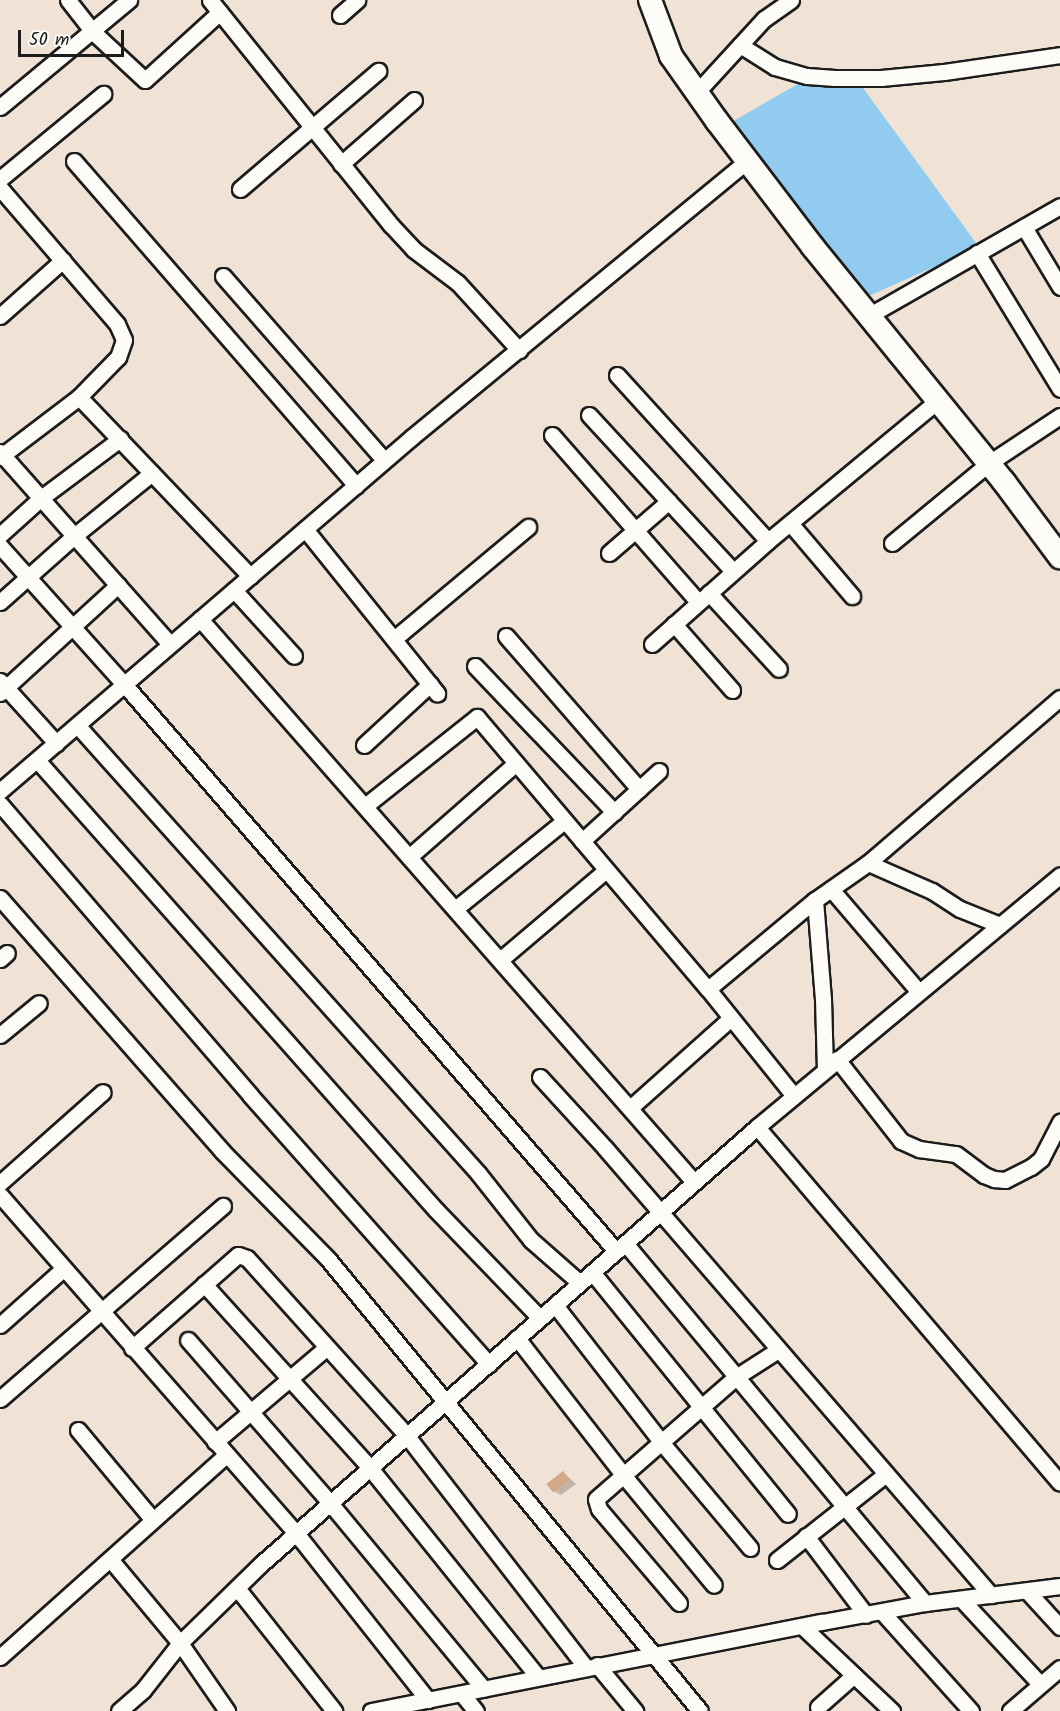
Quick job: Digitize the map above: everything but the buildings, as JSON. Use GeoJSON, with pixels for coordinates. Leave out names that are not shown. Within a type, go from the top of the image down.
{"type":"FeatureCollection","features":[{"type":"Feature","properties":{"kind":"street"},"geometry":{"type":"LineString","coordinates":[[68,0],[92,31],[145,80],[215,6],[340,164],[413,249],[458,283],[519,350]]}},
{"type":"Feature","properties":{"kind":"street"},"geometry":{"type":"LineString","coordinates":[[0,107],[129,0]]}},
{"type":"Feature","properties":{"kind":"street"},"geometry":{"type":"LineString","coordinates":[[340,15],[357,0]]}},
{"type":"Feature","properties":{"kind":"street"},"geometry":{"type":"LineString","coordinates":[[650,0],[670,56],[747,161],[868,316],[989,463],[1060,557]]}},
{"type":"Feature","properties":{"kind":"street"},"geometry":{"type":"LineString","coordinates":[[697,92],[764,19],[791,0]]}},
{"type":"Feature","properties":{"kind":"street"},"geometry":{"type":"LineString","coordinates":[[740,45],[775,67],[807,76],[835,78],[881,78],[944,72],[1060,56]]}},
{"type":"Feature","properties":{"kind":"street"},"geometry":{"type":"LineString","coordinates":[[240,189],[378,71]]}},
{"type":"Feature","properties":{"kind":"street"},"geometry":{"type":"LineString","coordinates":[[0,179],[103,94]]}},
{"type":"Feature","properties":{"kind":"street"},"geometry":{"type":"LineString","coordinates":[[340,164],[414,100]]}},
{"type":"Feature","properties":{"kind":"street"},"geometry":{"type":"LineString","coordinates":[[74,161],[356,484]]}},
{"type":"Feature","properties":{"kind":"street"},"geometry":{"type":"LineString","coordinates":[[0,791],[384,460],[747,161]]}},
{"type":"Feature","properties":{"kind":"street"},"geometry":{"type":"LineString","coordinates":[[0,188],[117,324],[124,340],[118,357],[79,397],[1,454],[170,644]]}},
{"type":"Feature","properties":{"kind":"street"},"geometry":{"type":"LineString","coordinates":[[868,316],[1060,206]]}},
{"type":"Feature","properties":{"kind":"street"},"geometry":{"type":"LineString","coordinates":[[1024,227],[1060,287]]}},
{"type":"Feature","properties":{"kind":"street"},"geometry":{"type":"LineString","coordinates":[[977,253],[1060,389]]}},
{"type":"Feature","properties":{"kind":"street"},"geometry":{"type":"LineString","coordinates":[[0,316],[63,260]]}},
{"type":"Feature","properties":{"kind":"street"},"geometry":{"type":"LineString","coordinates":[[223,276],[384,460]]}},
{"type":"Feature","properties":{"kind":"street"},"geometry":{"type":"LineString","coordinates":[[617,375],[768,541]]}},
{"type":"Feature","properties":{"kind":"street"},"geometry":{"type":"LineString","coordinates":[[79,397],[250,576]]}},
{"type":"Feature","properties":{"kind":"street"},"geometry":{"type":"LineString","coordinates":[[652,644],[768,541],[937,401]]}},
{"type":"Feature","properties":{"kind":"street"},"geometry":{"type":"LineString","coordinates":[[590,415],[734,571]]}},
{"type":"Feature","properties":{"kind":"street"},"geometry":{"type":"LineString","coordinates":[[892,543],[989,463],[1060,416]]}},
{"type":"Feature","properties":{"kind":"street"},"geometry":{"type":"LineString","coordinates":[[552,435],[635,530],[779,669]]}},
{"type":"Feature","properties":{"kind":"street"},"geometry":{"type":"LineString","coordinates":[[0,535],[41,498],[120,439]]}},
{"type":"Feature","properties":{"kind":"street"},"geometry":{"type":"LineString","coordinates":[[0,602],[74,536],[152,473]]}},
{"type":"Feature","properties":{"kind":"street"},"geometry":{"type":"LineString","coordinates":[[609,553],[669,501]]}},
{"type":"Feature","properties":{"kind":"street"},"geometry":{"type":"LineString","coordinates":[[790,523],[852,596]]}},
{"type":"Feature","properties":{"kind":"street"},"geometry":{"type":"LineString","coordinates":[[394,639],[528,527]]}},
{"type":"Feature","properties":{"kind":"street"},"geometry":{"type":"LineString","coordinates":[[304,529],[434,688],[364,745]]}},
{"type":"Feature","properties":{"kind":"street"},"geometry":{"type":"LineString","coordinates":[[0,546],[736,1377],[925,1604]]}},
{"type":"Feature","properties":{"kind":"street"},"geometry":{"type":"LineString","coordinates":[[56,743],[2,687],[74,627],[118,585]]}},
{"type":"Feature","properties":{"kind":"street"},"geometry":{"type":"LineString","coordinates":[[234,590],[294,656]]}},
{"type":"Feature","properties":{"kind":"street"},"geometry":{"type":"LineString","coordinates":[[200,619],[694,1182]]}},
{"type":"Feature","properties":{"kind":"street"},"geometry":{"type":"LineString","coordinates":[[674,624],[732,690]]}},
{"type":"Feature","properties":{"kind":"street"},"geometry":{"type":"LineString","coordinates":[[506,636],[639,789]]}},
{"type":"Feature","properties":{"kind":"street"},"geometry":{"type":"LineString","coordinates":[[475,666],[614,812]]}},
{"type":"Feature","properties":{"kind":"street"},"geometry":{"type":"LineString","coordinates":[[708,989],[815,900],[868,863],[1060,698]]}},
{"type":"Feature","properties":{"kind":"street"},"geometry":{"type":"LineString","coordinates":[[364,806],[477,717],[708,989],[794,1096]]}},
{"type":"Feature","properties":{"kind":"street"},"geometry":{"type":"LineString","coordinates":[[77,725],[470,1165],[531,1240],[580,1283]]}},
{"type":"Feature","properties":{"kind":"street"},"geometry":{"type":"LineString","coordinates":[[37,760],[436,1210],[540,1318]]}},
{"type":"Feature","properties":{"kind":"street"},"geometry":{"type":"LineString","coordinates":[[410,857],[516,763]]}},
{"type":"Feature","properties":{"kind":"street"},"geometry":{"type":"LineString","coordinates":[[582,841],[659,771]]}},
{"type":"Feature","properties":{"kind":"street"},"geometry":{"type":"LineString","coordinates":[[0,804],[250,1095],[489,1364]]}},
{"type":"Feature","properties":{"kind":"street"},"geometry":{"type":"LineString","coordinates":[[455,909],[564,820]]}},
{"type":"Feature","properties":{"kind":"street"},"geometry":{"type":"LineString","coordinates":[[868,863],[932,891],[960,909],[1000,925]]}},
{"type":"Feature","properties":{"kind":"street"},"geometry":{"type":"LineString","coordinates":[[500,960],[606,870]]}},
{"type":"Feature","properties":{"kind":"street"},"geometry":{"type":"LineString","coordinates":[[119,1711],[143,1690],[180,1643],[296,1533],[757,1127],[1060,875]]}},
{"type":"Feature","properties":{"kind":"street"},"geometry":{"type":"LineString","coordinates":[[831,889],[918,992]]}},
{"type":"Feature","properties":{"kind":"street"},"geometry":{"type":"LineString","coordinates":[[0,898],[222,1151],[328,1259],[445,1404],[700,1711]]}},
{"type":"Feature","properties":{"kind":"street"},"geometry":{"type":"LineString","coordinates":[[815,900],[831,1064],[901,1141],[918,1149],[956,1154],[984,1175],[1005,1180],[1031,1167],[1041,1159],[1052,1133],[1060,1122]]}},
{"type":"Feature","properties":{"kind":"street"},"geometry":{"type":"LineString","coordinates":[[0,1035],[39,1003]]}},
{"type":"Feature","properties":{"kind":"street"},"geometry":{"type":"LineString","coordinates":[[630,1108],[732,1018]]}},
{"type":"Feature","properties":{"kind":"street"},"geometry":{"type":"LineString","coordinates":[[540,1077],[605,1148],[991,1595]]}},
{"type":"Feature","properties":{"kind":"street"},"geometry":{"type":"LineString","coordinates":[[0,1183],[103,1092]]}},
{"type":"Feature","properties":{"kind":"street"},"geometry":{"type":"LineString","coordinates":[[757,1127],[1060,1483]]}},
{"type":"Feature","properties":{"kind":"street"},"geometry":{"type":"LineString","coordinates":[[0,1196],[296,1533],[428,1700]]}},
{"type":"Feature","properties":{"kind":"street"},"geometry":{"type":"LineString","coordinates":[[0,1399],[223,1206]]}},
{"type":"Feature","properties":{"kind":"street"},"geometry":{"type":"LineString","coordinates":[[132,1348],[238,1255],[243,1255],[407,1436],[592,1666],[635,1711]]}},
{"type":"Feature","properties":{"kind":"street"},"geometry":{"type":"LineString","coordinates":[[0,1325],[63,1269]]}},
{"type":"Feature","properties":{"kind":"street"},"geometry":{"type":"LineString","coordinates":[[592,1272],[788,1514]]}},
{"type":"Feature","properties":{"kind":"street"},"geometry":{"type":"LineString","coordinates":[[204,1284],[370,1468],[538,1677]]}},
{"type":"Feature","properties":{"kind":"street"},"geometry":{"type":"LineString","coordinates":[[555,1305],[662,1443],[750,1548]]}},
{"type":"Feature","properties":{"kind":"street"},"geometry":{"type":"LineString","coordinates":[[517,1338],[624,1476],[714,1585]]}},
{"type":"Feature","properties":{"kind":"street"},"geometry":{"type":"LineString","coordinates":[[188,1340],[252,1410],[484,1689]]}},
{"type":"Feature","properties":{"kind":"street"},"geometry":{"type":"LineString","coordinates":[[215,1442],[326,1348]]}},
{"type":"Feature","properties":{"kind":"street"},"geometry":{"type":"LineString","coordinates":[[678,1603],[595,1502],[736,1377],[778,1350]]}},
{"type":"Feature","properties":{"kind":"street"},"geometry":{"type":"LineString","coordinates":[[78,1430],[153,1520]]}},
{"type":"Feature","properties":{"kind":"street"},"geometry":{"type":"LineString","coordinates":[[0,1657],[226,1455]]}},
{"type":"Feature","properties":{"kind":"street"},"geometry":{"type":"LineString","coordinates":[[777,1560],[886,1474]]}},
{"type":"Feature","properties":{"kind":"street"},"geometry":{"type":"LineString","coordinates":[[806,1536],[867,1615]]}},
{"type":"Feature","properties":{"kind":"street"},"geometry":{"type":"LineString","coordinates":[[110,1559],[180,1643],[227,1711]]}},
{"type":"Feature","properties":{"kind":"street"},"geometry":{"type":"LineString","coordinates":[[371,1711],[410,1708],[428,1700],[802,1626],[925,1604],[963,1601],[1060,1586]]}},
{"type":"Feature","properties":{"kind":"street"},"geometry":{"type":"LineString","coordinates":[[237,1588],[334,1711]]}},
{"type":"Feature","properties":{"kind":"street"},"geometry":{"type":"LineString","coordinates":[[1027,1591],[1060,1627]]}},
{"type":"Feature","properties":{"kind":"street"},"geometry":{"type":"LineString","coordinates":[[963,1601],[1040,1684]]}},
{"type":"Feature","properties":{"kind":"street"},"geometry":{"type":"LineString","coordinates":[[883,1613],[971,1711]]}},
{"type":"Feature","properties":{"kind":"street"},"geometry":{"type":"LineString","coordinates":[[802,1626],[892,1711]]}},
{"type":"Feature","properties":{"kind":"street"},"geometry":{"type":"LineString","coordinates":[[1010,1711],[1060,1668]]}},
{"type":"Feature","properties":{"kind":"street"},"geometry":{"type":"LineString","coordinates":[[818,1707],[854,1675]]}},
{"type":"Feature","properties":{"kind":"street"},"geometry":{"type":"LineString","coordinates":[[462,1694],[476,1711]]}},
{"type":"Feature","properties":{"kind":"water"},"geometry":{"type":"Polygon","coordinates":[[[810,77],[855,77],[979,247],[862,299],[730,123],[810,77]]]}}]}
